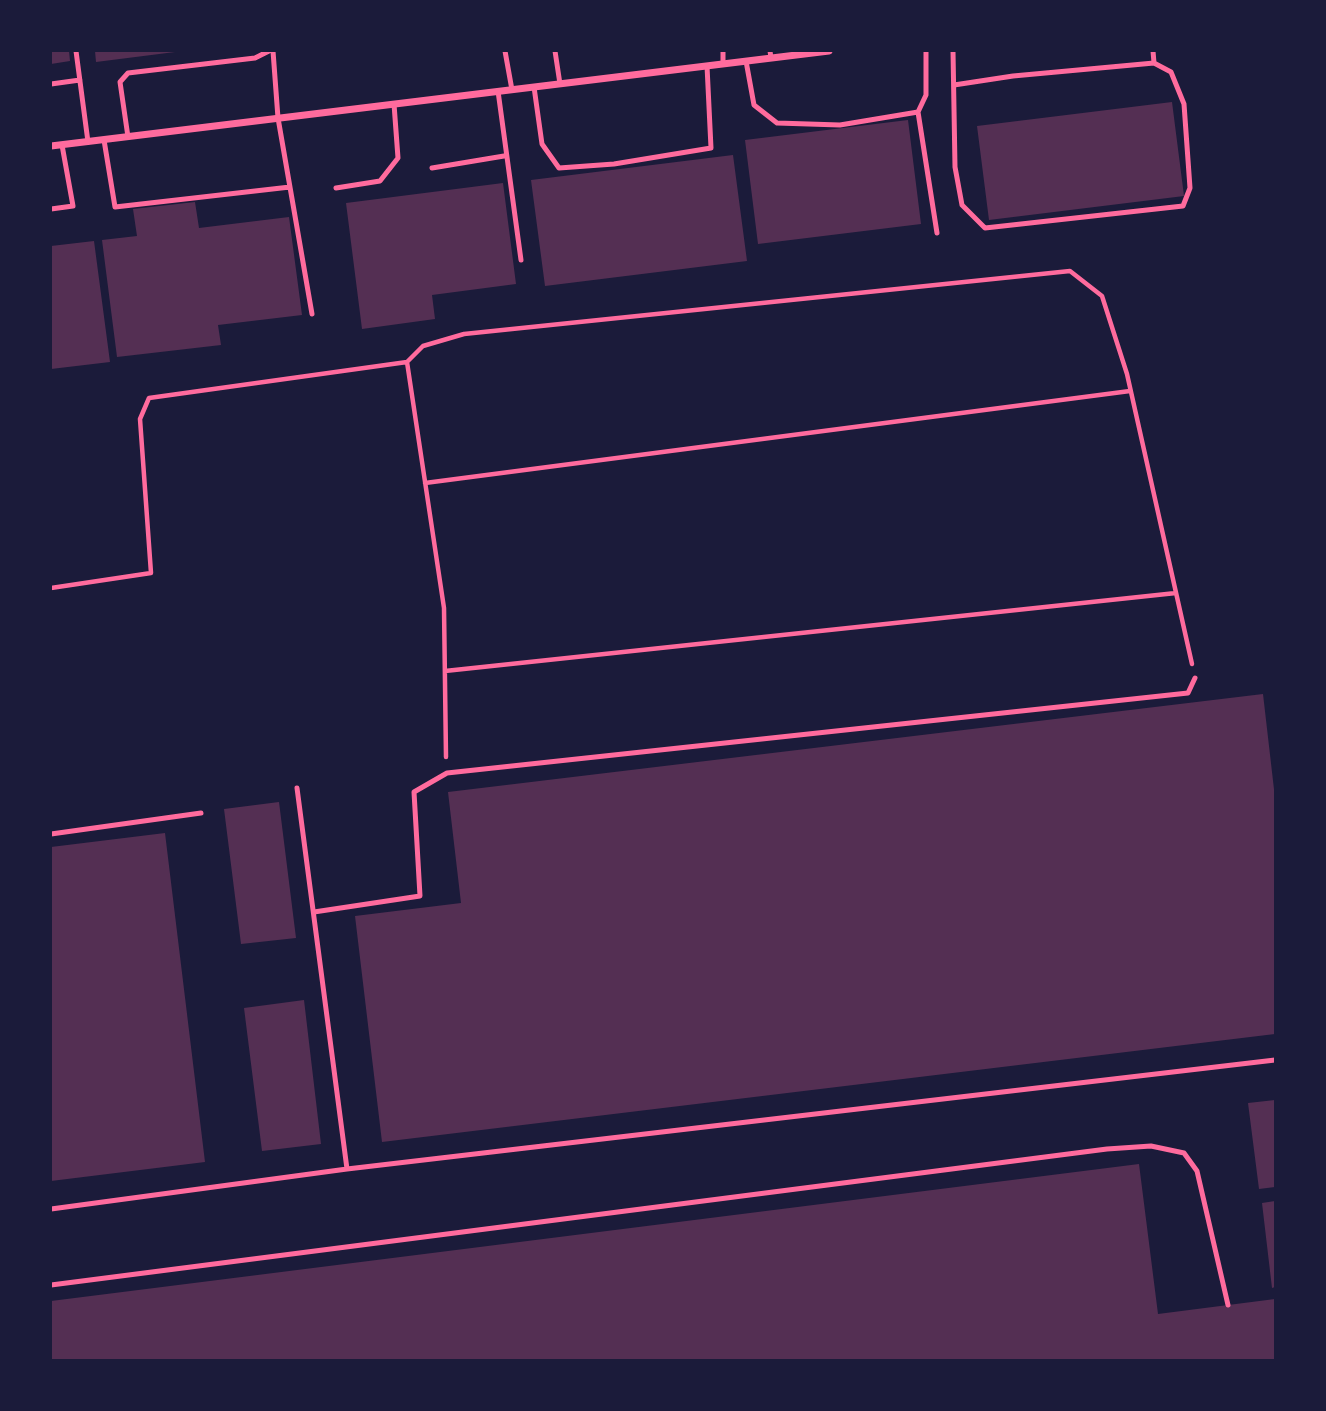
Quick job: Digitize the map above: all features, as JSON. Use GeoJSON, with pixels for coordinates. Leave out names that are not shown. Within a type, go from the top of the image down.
{"type":"FeatureCollection","features":[{"type":"Feature","properties":{"kind":"street"},"geometry":{"type":"LineString","coordinates":[[51,146],[723,64],[770,54],[829,51]]}},
{"type":"Feature","properties":{"kind":"lane"},"geometry":{"type":"LineString","coordinates":[[76,51],[88,142]]}},
{"type":"Feature","properties":{"kind":"lane"},"geometry":{"type":"LineString","coordinates":[[128,137],[120,82],[128,73],[255,58],[271,51],[278,118],[312,314]]}},
{"type":"Feature","properties":{"kind":"lane"},"geometry":{"type":"LineString","coordinates":[[505,51],[512,90]]}},
{"type":"Feature","properties":{"kind":"lane"},"geometry":{"type":"LineString","coordinates":[[555,51],[560,84]]}},
{"type":"Feature","properties":{"kind":"lane"},"geometry":{"type":"LineString","coordinates":[[723,51],[723,64]]}},
{"type":"Feature","properties":{"kind":"lane"},"geometry":{"type":"LineString","coordinates":[[926,51],[926,95],[918,112],[937,233]]}},
{"type":"Feature","properties":{"kind":"lane"},"geometry":{"type":"LineString","coordinates":[[953,51],[955,167],[962,205],[985,228],[1183,206],[1190,188],[1184,104],[1171,72],[1154,63],[1013,76],[954,85]]}},
{"type":"Feature","properties":{"kind":"lane"},"geometry":{"type":"LineString","coordinates":[[1153,51],[1154,63]]}},
{"type":"Feature","properties":{"kind":"lane"},"geometry":{"type":"LineString","coordinates":[[746,61],[754,105],[777,123],[840,125],[918,112]]}},
{"type":"Feature","properties":{"kind":"lane"},"geometry":{"type":"LineString","coordinates":[[534,87],[542,144],[559,168],[614,164],[710,148],[707,66]]}},
{"type":"Feature","properties":{"kind":"lane"},"geometry":{"type":"LineString","coordinates":[[51,84],[80,80]]}},
{"type":"Feature","properties":{"kind":"lane"},"geometry":{"type":"LineString","coordinates":[[498,91],[504,156],[521,260]]}},
{"type":"Feature","properties":{"kind":"lane"},"geometry":{"type":"LineString","coordinates":[[336,188],[380,181],[398,158],[394,104]]}},
{"type":"Feature","properties":{"kind":"lane"},"geometry":{"type":"LineString","coordinates":[[104,140],[115,207],[290,187]]}},
{"type":"Feature","properties":{"kind":"lane"},"geometry":{"type":"LineString","coordinates":[[51,209],[72,206],[62,145]]}},
{"type":"Feature","properties":{"kind":"lane"},"geometry":{"type":"LineString","coordinates":[[432,168],[504,156]]}},
{"type":"Feature","properties":{"kind":"lane"},"geometry":{"type":"LineString","coordinates":[[314,912],[420,896],[414,792],[447,773],[1188,693],[1195,678]]}},
{"type":"Feature","properties":{"kind":"lane"},"geometry":{"type":"LineString","coordinates":[[297,788],[347,1169]]}},
{"type":"Feature","properties":{"kind":"lane"},"geometry":{"type":"LineString","coordinates":[[51,834],[201,813]]}},
{"type":"Feature","properties":{"kind":"lane"},"geometry":{"type":"LineString","coordinates":[[51,1209],[347,1169],[1275,1060]]}},
{"type":"Feature","properties":{"kind":"lane"},"geometry":{"type":"LineString","coordinates":[[51,1285],[1107,1149],[1151,1146],[1184,1153],[1197,1171],[1228,1305]]}},
{"type":"Feature","properties":{"kind":"path"},"geometry":{"type":"LineString","coordinates":[[51,588],[151,573],[140,419],[149,398],[407,362],[423,346],[464,334],[1070,271],[1102,296],[1130,391],[1195,678]]}},
{"type":"Feature","properties":{"kind":"path"},"geometry":{"type":"LineString","coordinates":[[407,362],[444,608],[447,773]]}},
{"type":"Feature","properties":{"kind":"path"},"geometry":{"type":"LineString","coordinates":[[425,484],[1130,391]]}},
{"type":"Feature","properties":{"kind":"path"},"geometry":{"type":"LineString","coordinates":[[445,671],[1176,593]]}},
{"type":"Feature","properties":{"kind":"building"},"geometry":{"type":"Polygon","coordinates":[[[51,51],[69,51],[70,61],[51,64],[51,51]]]}},
{"type":"Feature","properties":{"kind":"building"},"geometry":{"type":"Polygon","coordinates":[[[95,51],[175,51],[175,52],[96,62],[95,51]]]}},
{"type":"Feature","properties":{"kind":"building"},"geometry":{"type":"Polygon","coordinates":[[[1172,102],[1184,196],[989,220],[977,126],[1172,102]]]}},
{"type":"Feature","properties":{"kind":"building"},"geometry":{"type":"Polygon","coordinates":[[[908,120],[921,224],[758,244],[745,140],[908,120]]]}},
{"type":"Feature","properties":{"kind":"building"},"geometry":{"type":"Polygon","coordinates":[[[733,155],[747,261],[545,286],[531,180],[733,155]]]}},
{"type":"Feature","properties":{"kind":"building"},"geometry":{"type":"Polygon","coordinates":[[[503,183],[516,284],[432,295],[435,319],[362,329],[346,203],[503,183]]]}},
{"type":"Feature","properties":{"kind":"building"},"geometry":{"type":"Polygon","coordinates":[[[195,202],[199,228],[289,217],[302,315],[218,325],[221,345],[117,357],[102,240],[137,236],[133,209],[195,202]]]}},
{"type":"Feature","properties":{"kind":"building"},"geometry":{"type":"Polygon","coordinates":[[[94,241],[110,362],[51,369],[51,246],[94,241]]]}},
{"type":"Feature","properties":{"kind":"building"},"geometry":{"type":"Polygon","coordinates":[[[1263,694],[1275,798],[1275,1034],[382,1142],[355,916],[461,903],[448,792],[1263,694]]]}},
{"type":"Feature","properties":{"kind":"building"},"geometry":{"type":"Polygon","coordinates":[[[279,802],[296,938],[241,944],[224,809],[279,802]]]}},
{"type":"Feature","properties":{"kind":"building"},"geometry":{"type":"Polygon","coordinates":[[[165,833],[205,1162],[51,1181],[51,847],[165,833]]]}},
{"type":"Feature","properties":{"kind":"building"},"geometry":{"type":"Polygon","coordinates":[[[304,1000],[321,1144],[262,1151],[244,1008],[304,1000]]]}},
{"type":"Feature","properties":{"kind":"building"},"geometry":{"type":"Polygon","coordinates":[[[1275,1100],[1275,1187],[1259,1189],[1248,1103],[1275,1100]]]}},
{"type":"Feature","properties":{"kind":"building"},"geometry":{"type":"Polygon","coordinates":[[[1139,1164],[1158,1314],[1275,1299],[1275,1360],[51,1360],[51,1301],[1139,1164]]]}},
{"type":"Feature","properties":{"kind":"building"},"geometry":{"type":"Polygon","coordinates":[[[1275,1201],[1275,1287],[1272,1288],[1262,1203],[1275,1201]]]}}]}
